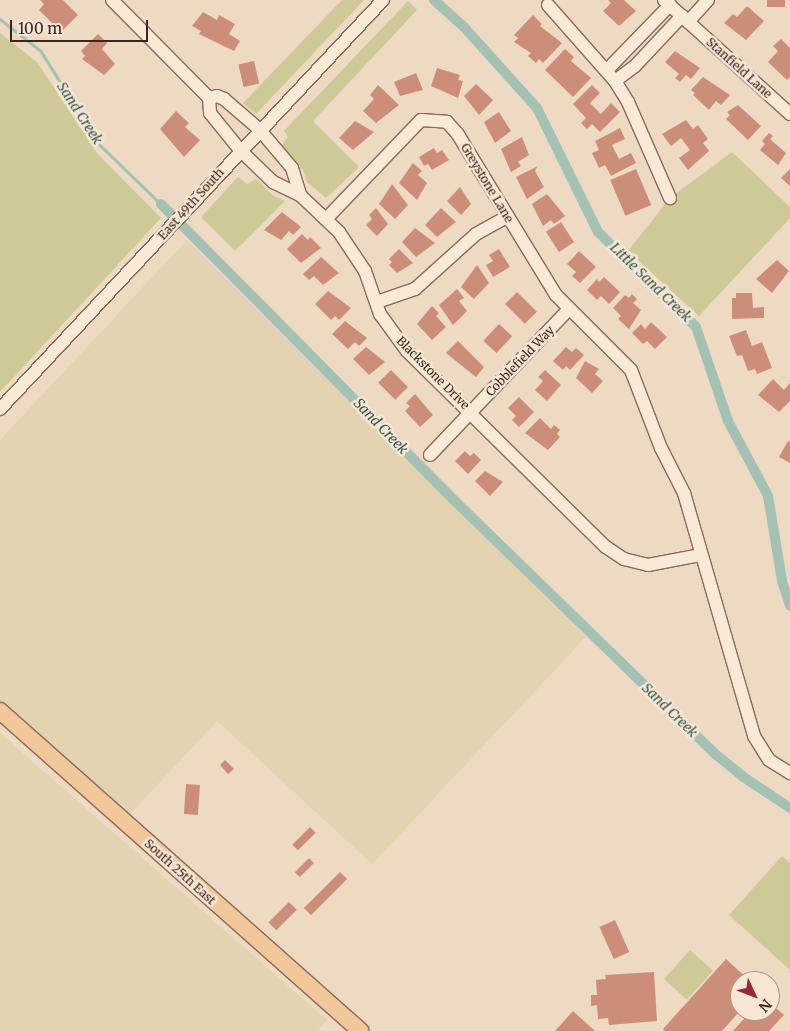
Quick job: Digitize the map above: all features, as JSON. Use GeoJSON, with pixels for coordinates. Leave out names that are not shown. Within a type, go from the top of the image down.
{"type":"FeatureCollection","features":[{"type":"Feature","properties":{"kind":"main road","name":"South 25th East"},"geometry":{"type":"LineString","coordinates":[[0,711],[361,1031]]}},
{"type":"Feature","properties":{"kind":"street"},"geometry":{"type":"LineString","coordinates":[[112,0],[209,98],[217,96],[224,99],[259,129],[292,168],[300,195]]}},
{"type":"Feature","properties":{"kind":"street","name":"East 49th South"},"geometry":{"type":"LineString","coordinates":[[0,409],[187,210],[259,129],[383,0]]}},
{"type":"Feature","properties":{"kind":"street"},"geometry":{"type":"LineString","coordinates":[[615,81],[708,0]]}},
{"type":"Feature","properties":{"kind":"street"},"geometry":{"type":"LineString","coordinates":[[607,70],[627,50],[667,2]]}},
{"type":"Feature","properties":{"kind":"street","name":"Stanfield Lane"},"geometry":{"type":"LineString","coordinates":[[667,2],[790,114]]}},
{"type":"Feature","properties":{"kind":"street"},"geometry":{"type":"LineString","coordinates":[[548,5],[615,81],[628,102],[670,198]]}},
{"type":"Feature","properties":{"kind":"street"},"geometry":{"type":"LineString","coordinates":[[627,50],[639,61]]}},
{"type":"Feature","properties":{"kind":"street","name":"Blackstone Drive"},"geometry":{"type":"LineString","coordinates":[[209,98],[210,112],[240,150],[273,182],[300,195],[326,219],[354,252],[377,302],[380,314],[408,350],[606,547],[624,559],[648,565],[701,555]]}},
{"type":"Feature","properties":{"kind":"street","name":"Greystone Lane"},"geometry":{"type":"LineString","coordinates":[[326,219],[408,131],[421,120],[434,119],[447,122],[456,133],[542,276],[568,310],[622,357],[631,370],[661,448],[684,493],[754,736],[770,760],[790,774]]}},
{"type":"Feature","properties":{"kind":"street"},"geometry":{"type":"LineString","coordinates":[[377,302],[415,289],[476,234],[507,217]]}},
{"type":"Feature","properties":{"kind":"street","name":"Cobblefield Way"},"geometry":{"type":"LineString","coordinates":[[430,455],[568,310]]}},
{"type":"Feature","properties":{"kind":"shaded area"},"geometry":{"type":"Polygon","coordinates":[[[342,0],[364,0],[256,114],[243,103],[342,0]]]}},
{"type":"Feature","properties":{"kind":"shaded area"},"geometry":{"type":"Polygon","coordinates":[[[408,1],[417,10],[313,121],[359,167],[326,198],[307,182],[303,170],[280,148],[288,137],[284,131],[408,1]]]}},
{"type":"Feature","properties":{"kind":"shaded area"},"geometry":{"type":"Polygon","coordinates":[[[0,33],[37,62],[97,153],[161,218],[0,392],[0,33]]]}},
{"type":"Feature","properties":{"kind":"shaded area"},"geometry":{"type":"Polygon","coordinates":[[[732,152],[790,207],[790,218],[699,316],[628,251],[670,198],[732,152]]]}},
{"type":"Feature","properties":{"kind":"shaded area"},"geometry":{"type":"Polygon","coordinates":[[[238,177],[247,184],[256,179],[274,196],[285,201],[235,251],[201,217],[238,177]]]}},
{"type":"Feature","properties":{"kind":"shaded area"},"geometry":{"type":"Polygon","coordinates":[[[187,240],[586,637],[372,864],[217,721],[123,822],[0,711],[0,440],[187,240]]]}},
{"type":"Feature","properties":{"kind":"shaded area"},"geometry":{"type":"Polygon","coordinates":[[[0,733],[327,1020],[317,1031],[0,1031],[0,733]]]}},
{"type":"Feature","properties":{"kind":"shaded area"},"geometry":{"type":"Polygon","coordinates":[[[782,856],[790,863],[790,970],[729,915],[782,856]]]}},
{"type":"Feature","properties":{"kind":"shaded area"},"geometry":{"type":"Polygon","coordinates":[[[690,950],[713,971],[687,1000],[664,979],[690,950]]]}},
{"type":"Feature","properties":{"kind":"building"},"geometry":{"type":"Polygon","coordinates":[[[40,0],[63,0],[78,15],[61,32],[39,10],[44,4],[40,0]]]}},
{"type":"Feature","properties":{"kind":"building"},"geometry":{"type":"Polygon","coordinates":[[[608,0],[624,0],[636,11],[619,26],[603,11],[611,3],[608,0]]]}},
{"type":"Feature","properties":{"kind":"building"},"geometry":{"type":"Polygon","coordinates":[[[767,0],[785,0],[785,7],[767,7],[767,0]]]}},
{"type":"Feature","properties":{"kind":"building"},"geometry":{"type":"Polygon","coordinates":[[[747,6],[764,21],[746,40],[724,23],[733,14],[737,17],[747,6]]]}},
{"type":"Feature","properties":{"kind":"building"},"geometry":{"type":"Polygon","coordinates":[[[203,12],[217,20],[219,15],[235,24],[229,34],[240,41],[234,51],[199,34],[201,31],[192,26],[203,12]]]}},
{"type":"Feature","properties":{"kind":"building"},"geometry":{"type":"Polygon","coordinates":[[[533,15],[542,24],[540,26],[562,43],[543,63],[539,59],[536,63],[528,56],[531,53],[514,42],[518,38],[514,35],[533,15]]]}},
{"type":"Feature","properties":{"kind":"building"},"geometry":{"type":"Polygon","coordinates":[[[98,34],[107,43],[102,49],[115,64],[104,75],[82,59],[85,56],[81,51],[98,34]]]}},
{"type":"Feature","properties":{"kind":"building"},"geometry":{"type":"Polygon","coordinates":[[[781,39],[790,48],[790,77],[787,80],[768,62],[778,51],[773,46],[781,39]]]}},
{"type":"Feature","properties":{"kind":"building"},"geometry":{"type":"Polygon","coordinates":[[[565,49],[574,57],[571,61],[591,78],[573,97],[545,70],[565,49]]]}},
{"type":"Feature","properties":{"kind":"building"},"geometry":{"type":"Polygon","coordinates":[[[675,51],[700,68],[691,79],[686,75],[680,82],[675,78],[679,74],[665,62],[675,51]]]}},
{"type":"Feature","properties":{"kind":"building"},"geometry":{"type":"Polygon","coordinates":[[[254,61],[259,83],[244,87],[238,65],[254,61]]]}},
{"type":"Feature","properties":{"kind":"building"},"geometry":{"type":"Polygon","coordinates":[[[437,68],[460,75],[458,80],[463,81],[458,98],[431,86],[437,68]]]}},
{"type":"Feature","properties":{"kind":"building"},"geometry":{"type":"Polygon","coordinates":[[[416,73],[423,90],[400,96],[394,82],[416,73]]]}},
{"type":"Feature","properties":{"kind":"building"},"geometry":{"type":"Polygon","coordinates":[[[703,77],[730,95],[721,105],[716,101],[709,110],[693,95],[695,93],[691,90],[703,77]]]}},
{"type":"Feature","properties":{"kind":"building"},"geometry":{"type":"Polygon","coordinates":[[[476,84],[493,100],[479,115],[464,96],[476,84]]]}},
{"type":"Feature","properties":{"kind":"building"},"geometry":{"type":"Polygon","coordinates":[[[378,85],[399,105],[376,123],[363,111],[374,99],[370,95],[378,85]]]}},
{"type":"Feature","properties":{"kind":"building"},"geometry":{"type":"Polygon","coordinates":[[[592,85],[600,93],[590,103],[601,114],[611,103],[620,112],[600,132],[592,124],[587,129],[581,123],[586,118],[573,104],[592,85]]]}},
{"type":"Feature","properties":{"kind":"building"},"geometry":{"type":"Polygon","coordinates":[[[738,105],[761,126],[748,140],[726,119],[730,115],[727,112],[738,105]]]}},
{"type":"Feature","properties":{"kind":"building"},"geometry":{"type":"Polygon","coordinates":[[[176,111],[189,123],[185,127],[200,140],[184,157],[160,129],[176,111]]]}},
{"type":"Feature","properties":{"kind":"building"},"geometry":{"type":"Polygon","coordinates":[[[499,112],[511,131],[495,143],[484,122],[499,112]]]}},
{"type":"Feature","properties":{"kind":"building"},"geometry":{"type":"Polygon","coordinates":[[[686,120],[693,129],[698,125],[708,139],[703,143],[709,151],[688,170],[679,158],[690,150],[681,138],[671,146],[662,134],[686,120]]]}},
{"type":"Feature","properties":{"kind":"building"},"geometry":{"type":"Polygon","coordinates":[[[355,121],[374,132],[353,150],[339,138],[355,121]]]}},
{"type":"Feature","properties":{"kind":"building"},"geometry":{"type":"Polygon","coordinates":[[[620,128],[625,139],[612,145],[619,159],[631,153],[636,163],[611,176],[605,165],[599,168],[592,153],[599,150],[595,141],[620,128]]]}},
{"type":"Feature","properties":{"kind":"building"},"geometry":{"type":"Polygon","coordinates":[[[769,133],[773,136],[770,139],[786,153],[778,165],[760,150],[765,144],[762,141],[769,133]]]}},
{"type":"Feature","properties":{"kind":"building"},"geometry":{"type":"Polygon","coordinates":[[[522,137],[529,155],[518,162],[521,166],[511,172],[501,149],[522,137]]]}},
{"type":"Feature","properties":{"kind":"building"},"geometry":{"type":"Polygon","coordinates":[[[434,148],[437,153],[442,150],[449,160],[432,170],[428,164],[424,166],[419,157],[434,148]]]}},
{"type":"Feature","properties":{"kind":"building"},"geometry":{"type":"Polygon","coordinates":[[[413,163],[422,171],[418,175],[427,183],[417,200],[399,183],[413,163]]]}},
{"type":"Feature","properties":{"kind":"building"},"geometry":{"type":"Polygon","coordinates":[[[538,166],[535,171],[544,187],[527,199],[516,177],[538,166]]]}},
{"type":"Feature","properties":{"kind":"building"},"geometry":{"type":"Polygon","coordinates":[[[636,169],[651,205],[625,216],[610,180],[636,169]]]}},
{"type":"Feature","properties":{"kind":"building"},"geometry":{"type":"Polygon","coordinates":[[[790,169],[790,186],[781,178],[790,169]]]}},
{"type":"Feature","properties":{"kind":"building"},"geometry":{"type":"Polygon","coordinates":[[[392,184],[408,205],[395,219],[379,204],[392,184]]]}},
{"type":"Feature","properties":{"kind":"building"},"geometry":{"type":"Polygon","coordinates":[[[460,187],[471,204],[461,215],[447,201],[460,187]]]}},
{"type":"Feature","properties":{"kind":"building"},"geometry":{"type":"Polygon","coordinates":[[[547,194],[565,216],[554,224],[551,220],[543,226],[532,204],[547,194]]]}},
{"type":"Feature","properties":{"kind":"building"},"geometry":{"type":"Polygon","coordinates":[[[376,208],[388,224],[377,236],[366,225],[372,219],[369,215],[376,208]]]}},
{"type":"Feature","properties":{"kind":"building"},"geometry":{"type":"Polygon","coordinates":[[[441,208],[456,222],[437,237],[425,225],[441,208]]]}},
{"type":"Feature","properties":{"kind":"building"},"geometry":{"type":"Polygon","coordinates":[[[282,212],[301,227],[293,235],[289,231],[281,240],[264,230],[282,212]]]}},
{"type":"Feature","properties":{"kind":"building"},"geometry":{"type":"Polygon","coordinates":[[[561,222],[574,242],[559,252],[546,232],[561,222]]]}},
{"type":"Feature","properties":{"kind":"building"},"geometry":{"type":"Polygon","coordinates":[[[415,228],[435,243],[416,257],[402,242],[415,228]]]}},
{"type":"Feature","properties":{"kind":"building"},"geometry":{"type":"Polygon","coordinates":[[[302,234],[308,240],[310,237],[321,248],[301,263],[287,249],[302,234]]]}},
{"type":"Feature","properties":{"kind":"building"},"geometry":{"type":"Polygon","coordinates":[[[399,249],[413,263],[397,273],[389,265],[392,262],[389,259],[399,249]]]}},
{"type":"Feature","properties":{"kind":"building"},"geometry":{"type":"Polygon","coordinates":[[[499,249],[510,267],[493,277],[486,265],[493,261],[489,255],[499,249]]]}},
{"type":"Feature","properties":{"kind":"building"},"geometry":{"type":"Polygon","coordinates":[[[579,251],[596,267],[580,283],[572,276],[576,272],[567,264],[579,251]]]}},
{"type":"Feature","properties":{"kind":"building"},"geometry":{"type":"Polygon","coordinates":[[[321,257],[339,273],[323,285],[314,276],[309,280],[303,274],[321,257]]]}},
{"type":"Feature","properties":{"kind":"building"},"geometry":{"type":"Polygon","coordinates":[[[777,260],[789,271],[772,293],[756,279],[777,260]]]}},
{"type":"Feature","properties":{"kind":"building"},"geometry":{"type":"Polygon","coordinates":[[[477,265],[489,283],[474,299],[461,287],[477,265]]]}},
{"type":"Feature","properties":{"kind":"building"},"geometry":{"type":"Polygon","coordinates":[[[604,277],[620,292],[609,304],[601,296],[597,300],[587,290],[597,279],[599,282],[604,277]]]}},
{"type":"Feature","properties":{"kind":"building"},"geometry":{"type":"Polygon","coordinates":[[[457,289],[464,298],[459,301],[467,311],[453,325],[439,305],[457,289]]]}},
{"type":"Feature","properties":{"kind":"building"},"geometry":{"type":"Polygon","coordinates":[[[328,291],[351,308],[339,320],[335,316],[331,320],[315,304],[328,291]]]}},
{"type":"Feature","properties":{"kind":"building"},"geometry":{"type":"Polygon","coordinates":[[[517,292],[537,312],[525,324],[505,304],[517,292]]]}},
{"type":"Feature","properties":{"kind":"building"},"geometry":{"type":"Polygon","coordinates":[[[736,293],[752,293],[753,308],[764,307],[764,318],[732,319],[732,298],[736,298],[736,293]]]}},
{"type":"Feature","properties":{"kind":"building"},"geometry":{"type":"Polygon","coordinates":[[[632,294],[637,299],[633,303],[641,310],[629,329],[618,319],[621,316],[613,308],[625,295],[629,298],[632,294]]]}},
{"type":"Feature","properties":{"kind":"building"},"geometry":{"type":"Polygon","coordinates":[[[432,306],[439,313],[436,316],[446,327],[432,340],[417,324],[432,306]]]}},
{"type":"Feature","properties":{"kind":"building"},"geometry":{"type":"Polygon","coordinates":[[[345,321],[367,338],[359,346],[355,342],[348,349],[332,334],[345,321]]]}},
{"type":"Feature","properties":{"kind":"building"},"geometry":{"type":"Polygon","coordinates":[[[651,322],[667,337],[655,349],[647,341],[643,344],[632,333],[641,324],[645,329],[651,322]]]}},
{"type":"Feature","properties":{"kind":"building"},"geometry":{"type":"Polygon","coordinates":[[[499,324],[512,336],[496,353],[483,341],[499,324]]]}},
{"type":"Feature","properties":{"kind":"building"},"geometry":{"type":"Polygon","coordinates":[[[746,330],[752,346],[762,342],[772,368],[757,374],[755,369],[748,371],[742,355],[737,356],[729,336],[746,330]]]}},
{"type":"Feature","properties":{"kind":"building"},"geometry":{"type":"Polygon","coordinates":[[[458,341],[484,367],[476,377],[446,353],[458,341]]]}},
{"type":"Feature","properties":{"kind":"building"},"geometry":{"type":"Polygon","coordinates":[[[366,347],[385,362],[369,375],[353,359],[366,347]]]}},
{"type":"Feature","properties":{"kind":"building"},"geometry":{"type":"Polygon","coordinates":[[[566,347],[572,352],[576,348],[584,355],[570,370],[566,366],[563,370],[553,361],[566,347]]]}},
{"type":"Feature","properties":{"kind":"building"},"geometry":{"type":"Polygon","coordinates":[[[585,361],[599,369],[595,374],[603,381],[592,393],[576,378],[585,361]]]}},
{"type":"Feature","properties":{"kind":"building"},"geometry":{"type":"Polygon","coordinates":[[[391,370],[408,387],[395,400],[378,383],[391,370]]]}},
{"type":"Feature","properties":{"kind":"building"},"geometry":{"type":"Polygon","coordinates":[[[545,370],[561,385],[547,401],[535,390],[543,381],[538,377],[545,370]]]}},
{"type":"Feature","properties":{"kind":"building"},"geometry":{"type":"Polygon","coordinates":[[[773,379],[784,390],[790,383],[790,401],[779,412],[758,395],[773,379]]]}},
{"type":"Feature","properties":{"kind":"building"},"geometry":{"type":"Polygon","coordinates":[[[415,394],[433,415],[420,427],[405,411],[410,406],[406,403],[415,394]]]}},
{"type":"Feature","properties":{"kind":"building"},"geometry":{"type":"Polygon","coordinates":[[[519,397],[534,412],[519,427],[512,420],[516,416],[508,408],[519,397]]]}},
{"type":"Feature","properties":{"kind":"building"},"geometry":{"type":"Polygon","coordinates":[[[540,418],[551,429],[554,425],[560,430],[557,434],[560,437],[548,450],[525,433],[540,418]]]}},
{"type":"Feature","properties":{"kind":"building"},"geometry":{"type":"Polygon","coordinates":[[[788,441],[790,442],[790,463],[779,457],[788,441]]]}},
{"type":"Feature","properties":{"kind":"building"},"geometry":{"type":"Polygon","coordinates":[[[465,451],[470,456],[474,453],[481,460],[468,474],[455,461],[465,451]]]}},
{"type":"Feature","properties":{"kind":"building"},"geometry":{"type":"Polygon","coordinates":[[[485,471],[503,482],[490,496],[475,481],[485,471]]]}},
{"type":"Feature","properties":{"kind":"building"},"geometry":{"type":"Polygon","coordinates":[[[225,760],[234,769],[228,774],[220,765],[225,760]]]}},
{"type":"Feature","properties":{"kind":"building"},"geometry":{"type":"Polygon","coordinates":[[[186,784],[200,785],[198,815],[184,814],[186,784]]]}},
{"type":"Feature","properties":{"kind":"building"},"geometry":{"type":"Polygon","coordinates":[[[310,827],[316,833],[298,850],[292,845],[310,827]]]}},
{"type":"Feature","properties":{"kind":"building"},"geometry":{"type":"Polygon","coordinates":[[[309,858],[314,863],[300,877],[295,872],[309,858]]]}},
{"type":"Feature","properties":{"kind":"building"},"geometry":{"type":"Polygon","coordinates":[[[340,872],[347,879],[311,915],[304,908],[340,872]]]}},
{"type":"Feature","properties":{"kind":"building"},"geometry":{"type":"Polygon","coordinates":[[[289,902],[297,910],[276,930],[268,923],[289,902]]]}},
{"type":"Feature","properties":{"kind":"building"},"geometry":{"type":"Polygon","coordinates":[[[615,920],[629,952],[614,959],[599,927],[615,920]]]}},
{"type":"Feature","properties":{"kind":"building"},"geometry":{"type":"Polygon","coordinates":[[[726,959],[739,971],[730,971],[731,1021],[722,1031],[665,1031],[663,1029],[726,959]]]}},
{"type":"Feature","properties":{"kind":"building"},"geometry":{"type":"Polygon","coordinates":[[[654,972],[657,1021],[609,1025],[608,1018],[598,1019],[597,1005],[591,1006],[591,995],[597,995],[596,980],[606,979],[605,975],[654,972]]]}},
{"type":"Feature","properties":{"kind":"building"},"geometry":{"type":"Polygon","coordinates":[[[573,1011],[595,1031],[555,1031],[573,1011]]]}},
{"type":"Feature","properties":{"kind":"building"},"geometry":{"type":"Polygon","coordinates":[[[742,1021],[778,1021],[769,1031],[733,1031],[742,1021]]]}},
{"type":"Feature","properties":{"kind":"waterway","name":"Little Sand Creek"},"geometry":{"type":"LineString","coordinates":[[434,0],[464,27],[537,108],[598,232],[696,327],[728,421],[768,496],[782,581],[790,606]]}},
{"type":"Feature","properties":{"kind":"waterway","name":"Sand Creek"},"geometry":{"type":"LineString","coordinates":[[0,19],[41,51],[99,144],[161,204]]}},
{"type":"Feature","properties":{"kind":"waterway","name":"Sand Creek"},"geometry":{"type":"LineString","coordinates":[[161,204],[455,501],[714,753],[742,776],[790,808]]}}]}
